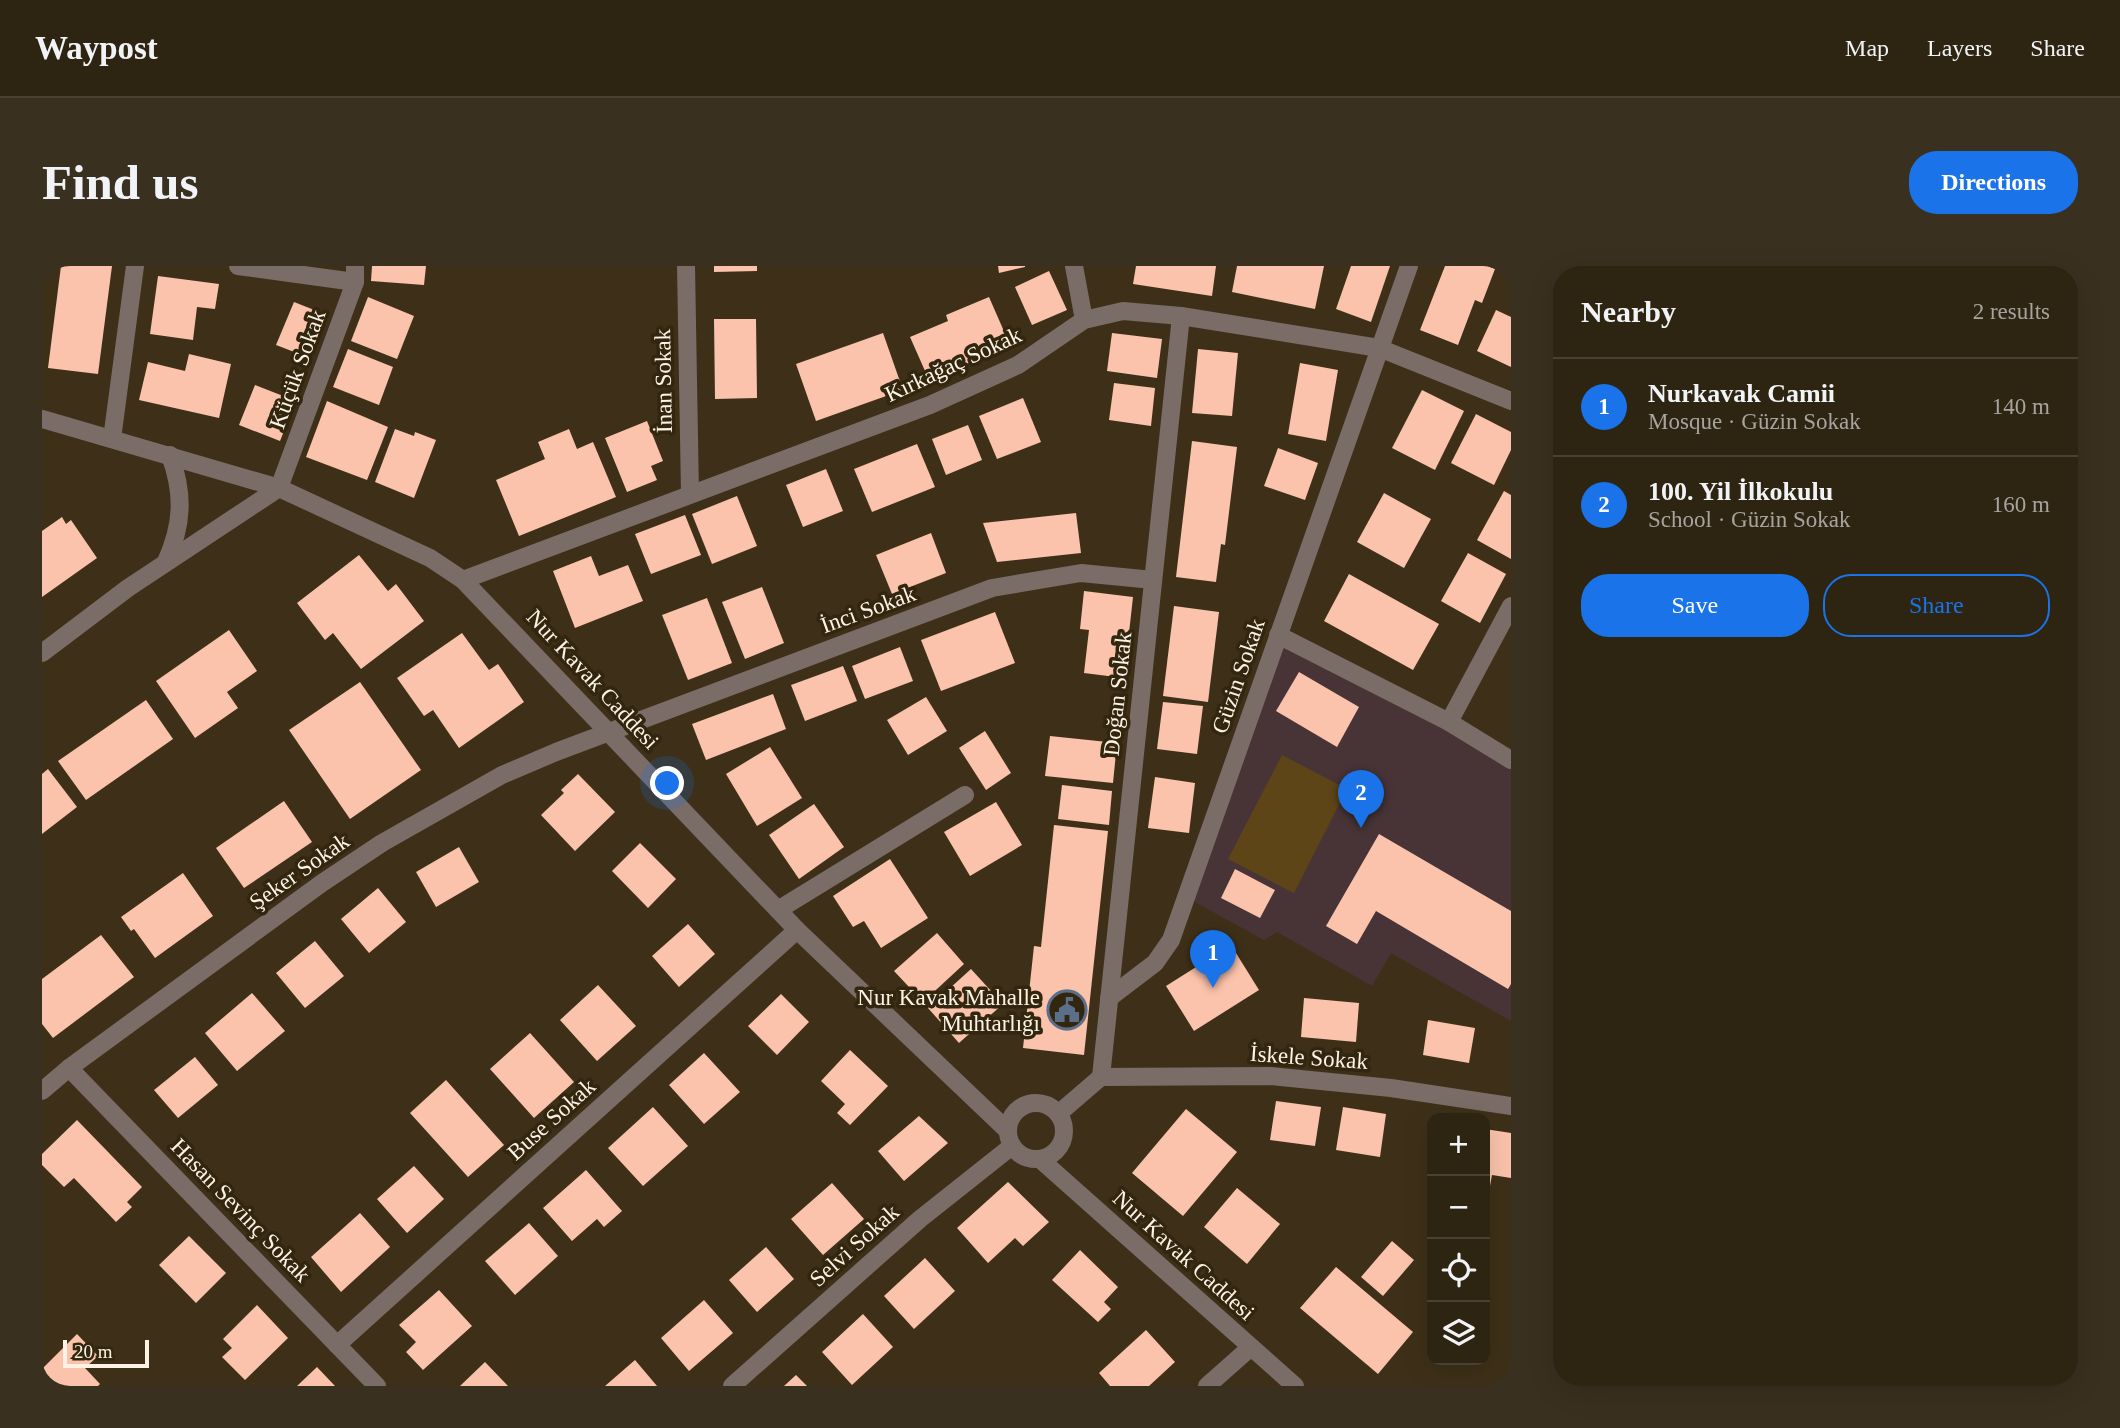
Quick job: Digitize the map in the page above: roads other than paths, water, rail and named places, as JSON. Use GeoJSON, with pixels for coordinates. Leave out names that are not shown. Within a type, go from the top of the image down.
{"type":"FeatureCollection","features":[{"type":"Feature","properties":{"kind":"street"},"geometry":{"type":"LineString","coordinates":[[112,439],[135,266]]}},
{"type":"Feature","properties":{"kind":"street"},"geometry":{"type":"LineString","coordinates":[[238,266],[355,274]]}},
{"type":"Feature","properties":{"kind":"street","name":"İnan Sokak"},"geometry":{"type":"LineString","coordinates":[[686,266],[690,494]]}},
{"type":"Feature","properties":{"kind":"street"},"geometry":{"type":"LineString","coordinates":[[1074,266],[1084,320]]}},
{"type":"Feature","properties":{"kind":"street","name":"Güzin Sokak"},"geometry":{"type":"LineString","coordinates":[[1110,998],[1155,962],[1171,940],[1409,266]]}},
{"type":"Feature","properties":{"kind":"street","name":"Küçük Sokak"},"geometry":{"type":"LineString","coordinates":[[279,488],[355,274]]}},
{"type":"Feature","properties":{"kind":"street","name":"Kırkağaç Sokak"},"geometry":{"type":"LineString","coordinates":[[463,580],[930,405],[1018,365],[1084,320],[1123,311],[1181,316],[1379,348],[1511,401]]}},
{"type":"Feature","properties":{"kind":"street","name":"Doğan Sokak"},"geometry":{"type":"LineString","coordinates":[[1101,1077],[1181,316]]}},
{"type":"Feature","properties":{"kind":"street","name":"Nur Kavak Caddesi"},"geometry":{"type":"LineString","coordinates":[[42,419],[279,488],[430,558],[463,580],[797,930],[1010,1139]]}},
{"type":"Feature","properties":{"kind":"street"},"geometry":{"type":"LineString","coordinates":[[166,562],[176,536],[180,509],[176,472],[170,455]]}},
{"type":"Feature","properties":{"kind":"street"},"geometry":{"type":"LineString","coordinates":[[42,653],[128,588],[279,488]]}},
{"type":"Feature","properties":{"kind":"street","name":"İnci Sokak"},"geometry":{"type":"LineString","coordinates":[[608,732],[992,588],[1082,573],[1153,580]]}},
{"type":"Feature","properties":{"kind":"street"},"geometry":{"type":"LineString","coordinates":[[1449,722],[1511,606]]}},
{"type":"Feature","properties":{"kind":"street"},"geometry":{"type":"LineString","coordinates":[[1278,635],[1449,722],[1511,760]]}},
{"type":"Feature","properties":{"kind":"street","name":"Şeker Sokak"},"geometry":{"type":"LineString","coordinates":[[42,1091],[69,1068],[322,883],[382,843],[502,775],[608,732]]}},
{"type":"Feature","properties":{"kind":"street"},"geometry":{"type":"LineString","coordinates":[[778,910],[965,795]]}},
{"type":"Feature","properties":{"kind":"street","name":"Buse Sokak"},"geometry":{"type":"LineString","coordinates":[[337,1345],[797,930]]}},
{"type":"Feature","properties":{"kind":"street","name":"Hasan Sevinç Sokak"},"geometry":{"type":"LineString","coordinates":[[69,1068],[377,1386]]}},
{"type":"Feature","properties":{"kind":"street","name":"İskele Sokak"},"geometry":{"type":"LineString","coordinates":[[1101,1077],[1270,1076],[1509,1103]]}},
{"type":"Feature","properties":{"kind":"street"},"geometry":{"type":"LineString","coordinates":[[1058,1114],[1101,1077]]}},
{"type":"Feature","properties":{"kind":"street"},"geometry":{"type":"LineString","coordinates":[[1027,1104],[1047,1105],[1058,1114],[1064,1127],[1063,1141],[1054,1153],[1041,1160],[1021,1156],[1010,1139],[1011,1118],[1027,1104]]}},
{"type":"Feature","properties":{"kind":"street","name":"Selvi Sokak"},"geometry":{"type":"LineString","coordinates":[[732,1386],[1010,1139]]}},
{"type":"Feature","properties":{"kind":"street","name":"Nur Kavak Caddesi"},"geometry":{"type":"LineString","coordinates":[[1041,1160],[1295,1386]]}},
{"type":"Feature","properties":{"kind":"street"},"geometry":{"type":"LineString","coordinates":[[1207,1386],[1251,1347]]}},
{"type":"Feature","properties":{"kind":"place","name":"100. Yil İlkokulu"},"geometry":{"type":"Point","coordinates":[1361,828]}},
{"type":"Feature","properties":{"kind":"place","name":"Nurkavak Camii"},"geometry":{"type":"Point","coordinates":[1213,988]}},
{"type":"Feature","properties":{"kind":"place","name":"Nur Kavak Mahalle Muhtarlığı"},"geometry":{"type":"Point","coordinates":[1067,1010]}}]}
